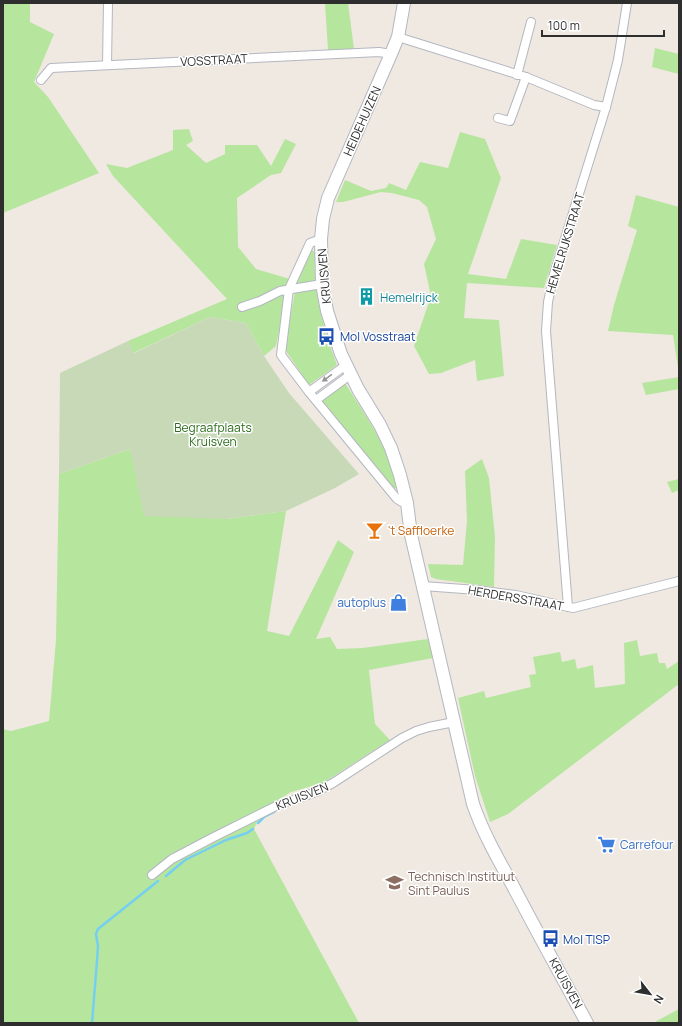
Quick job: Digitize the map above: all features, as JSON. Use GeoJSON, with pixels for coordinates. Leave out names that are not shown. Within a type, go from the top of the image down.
{"type":"FeatureCollection","features":[{"type":"Feature","properties":{"kind":"street"},"geometry":{"type":"LineString","coordinates":[[106,65],[108,3]]}},
{"type":"Feature","properties":{"kind":"street","name":"HEIDEHUIZEN"},"geometry":{"type":"LineString","coordinates":[[321,239],[323,219],[328,198],[398,37],[404,3]]}},
{"type":"Feature","properties":{"kind":"street","name":"HEMELRIJKSTRAAT"},"geometry":{"type":"LineString","coordinates":[[568,607],[546,331],[548,302],[554,274],[606,107],[618,60],[627,3]]}},
{"type":"Feature","properties":{"kind":"street"},"geometry":{"type":"LineString","coordinates":[[517,75],[531,22]]}},
{"type":"Feature","properties":{"kind":"street"},"geometry":{"type":"LineString","coordinates":[[398,37],[526,77],[594,105],[606,107]]}},
{"type":"Feature","properties":{"kind":"street","name":"VOSSTRAAT"},"geometry":{"type":"LineString","coordinates":[[42,80],[51,68],[371,52],[391,54]]}},
{"type":"Feature","properties":{"kind":"street"},"geometry":{"type":"LineString","coordinates":[[498,118],[510,121],[526,77]]}},
{"type":"Feature","properties":{"kind":"street","name":"KRUISVEN"},"geometry":{"type":"LineString","coordinates":[[407,503],[398,499],[280,355],[289,289],[310,243],[321,239],[322,284],[332,330],[348,370],[380,425],[391,448],[400,475],[407,503],[411,535],[473,804],[483,830],[588,1023]]}},
{"type":"Feature","properties":{"kind":"street"},"geometry":{"type":"LineString","coordinates":[[242,307],[260,301],[280,291],[322,284]]}},
{"type":"Feature","properties":{"kind":"street"},"geometry":{"type":"LineString","coordinates":[[309,392],[348,370]]}},
{"type":"Feature","properties":{"kind":"street"},"geometry":{"type":"LineString","coordinates":[[316,400],[348,370]]}},
{"type":"Feature","properties":{"kind":"street","name":"HERDERSSTRAAT"},"geometry":{"type":"LineString","coordinates":[[423,586],[508,594],[568,607],[578,607],[679,581]]}},
{"type":"Feature","properties":{"kind":"street","name":"KRUISVEN"},"geometry":{"type":"LineString","coordinates":[[152,875],[172,859],[212,838],[276,806],[316,792],[328,786],[402,738],[416,731],[429,727],[454,722]]}},
{"type":"Feature","properties":{"kind":"green space"},"geometry":{"type":"Polygon","coordinates":[[[3,3],[30,3],[30,22],[54,34],[34,82],[48,97],[99,173],[3,213],[3,3]]]}},
{"type":"Feature","properties":{"kind":"green space"},"geometry":{"type":"Polygon","coordinates":[[[325,3],[348,3],[354,49],[328,50],[325,3]]]}},
{"type":"Feature","properties":{"kind":"green space"},"geometry":{"type":"Polygon","coordinates":[[[655,48],[679,54],[679,74],[652,67],[655,48]]]}},
{"type":"Feature","properties":{"kind":"green space"},"geometry":{"type":"Polygon","coordinates":[[[189,129],[193,141],[186,145],[206,163],[225,154],[225,145],[257,145],[271,166],[285,139],[296,144],[281,173],[271,175],[237,198],[238,247],[256,269],[290,279],[276,346],[264,356],[246,323],[210,317],[133,353],[128,341],[227,299],[113,176],[106,164],[127,168],[173,150],[173,130],[189,129]]]}},
{"type":"Feature","properties":{"kind":"green space"},"geometry":{"type":"Polygon","coordinates":[[[460,132],[485,139],[501,178],[468,274],[506,279],[521,239],[557,245],[544,288],[467,283],[464,318],[499,320],[504,376],[477,381],[475,360],[441,373],[429,374],[414,346],[431,296],[424,264],[436,239],[427,207],[419,200],[392,193],[381,192],[343,202],[336,202],[345,180],[371,191],[386,188],[389,183],[406,190],[420,162],[448,168],[460,132]]]}},
{"type":"Feature","properties":{"kind":"green space"},"geometry":{"type":"Polygon","coordinates":[[[636,195],[679,207],[679,374],[673,335],[608,331],[614,305],[637,230],[628,226],[636,195]]]}},
{"type":"Feature","properties":{"kind":"green space"},"geometry":{"type":"Polygon","coordinates":[[[313,250],[315,253],[315,282],[317,296],[337,365],[309,385],[284,348],[297,282],[309,253],[313,250]]]}},
{"type":"Feature","properties":{"kind":"green space","name":"Begraafplaats Kruisven"},"geometry":{"type":"Polygon","coordinates":[[[210,317],[246,323],[264,356],[289,393],[359,474],[335,488],[286,511],[227,519],[144,516],[130,449],[59,474],[60,373],[128,341],[134,353],[210,317]]]}},
{"type":"Feature","properties":{"kind":"green space"},"geometry":{"type":"Polygon","coordinates":[[[679,377],[679,389],[646,395],[642,383],[679,377]]]}},
{"type":"Feature","properties":{"kind":"green space"},"geometry":{"type":"Polygon","coordinates":[[[345,383],[369,420],[383,447],[394,474],[397,488],[392,488],[321,401],[345,383]]]}},
{"type":"Feature","properties":{"kind":"green space"},"geometry":{"type":"Polygon","coordinates":[[[130,449],[227,519],[286,511],[267,631],[289,636],[338,540],[354,552],[316,639],[330,637],[337,649],[363,648],[428,639],[433,658],[369,670],[375,724],[390,740],[323,783],[291,792],[263,809],[254,829],[359,1023],[3,1023],[3,729],[11,731],[49,721],[56,640],[59,474],[130,449]]]}},
{"type":"Feature","properties":{"kind":"green space"},"geometry":{"type":"Polygon","coordinates":[[[482,459],[489,478],[495,537],[494,587],[436,579],[431,577],[428,564],[463,565],[467,521],[465,471],[482,459]]]}},
{"type":"Feature","properties":{"kind":"green space"},"geometry":{"type":"Polygon","coordinates":[[[679,479],[679,490],[672,493],[667,482],[679,479]]]}},
{"type":"Feature","properties":{"kind":"green space"},"geometry":{"type":"Polygon","coordinates":[[[637,640],[640,656],[657,653],[659,663],[665,663],[667,669],[679,661],[679,684],[508,814],[490,822],[475,776],[458,698],[484,691],[486,698],[531,687],[529,675],[536,674],[533,657],[560,652],[562,662],[575,659],[577,669],[593,665],[595,688],[625,684],[624,643],[637,640]]]}},
{"type":"Feature","properties":{"kind":"green space"},"geometry":{"type":"Polygon","coordinates":[[[679,1009],[679,1023],[653,1023],[679,1009]]]}},
{"type":"Feature","properties":{"kind":"waterway"},"geometry":{"type":"LineString","coordinates":[[258,823],[264,817],[274,812]]}},
{"type":"Feature","properties":{"kind":"waterway"},"geometry":{"type":"LineString","coordinates":[[166,876],[185,860],[253,829]]}},
{"type":"Feature","properties":{"kind":"waterway"},"geometry":{"type":"LineString","coordinates":[[92,1023],[98,946],[96,934],[98,929],[158,881]]}},
{"type":"Feature","properties":{"kind":"place","name":"Hemelrijck"},"geometry":{"type":"Point","coordinates":[367,297]}},
{"type":"Feature","properties":{"kind":"place","name":"Mol Vosstraat"},"geometry":{"type":"Point","coordinates":[327,336]}},
{"type":"Feature","properties":{"kind":"place","name":"'t Saffloerke"},"geometry":{"type":"Point","coordinates":[375,530]}},
{"type":"Feature","properties":{"kind":"place","name":"autoplus"},"geometry":{"type":"Point","coordinates":[399,602]}},
{"type":"Feature","properties":{"kind":"place","name":"Carrefour"},"geometry":{"type":"Point","coordinates":[607,844]}},
{"type":"Feature","properties":{"kind":"place","name":"Technisch Instituut Sint Paulus"},"geometry":{"type":"Point","coordinates":[395,883]}},
{"type":"Feature","properties":{"kind":"place","name":"Mol TISP"},"geometry":{"type":"Point","coordinates":[550,939]}}]}
